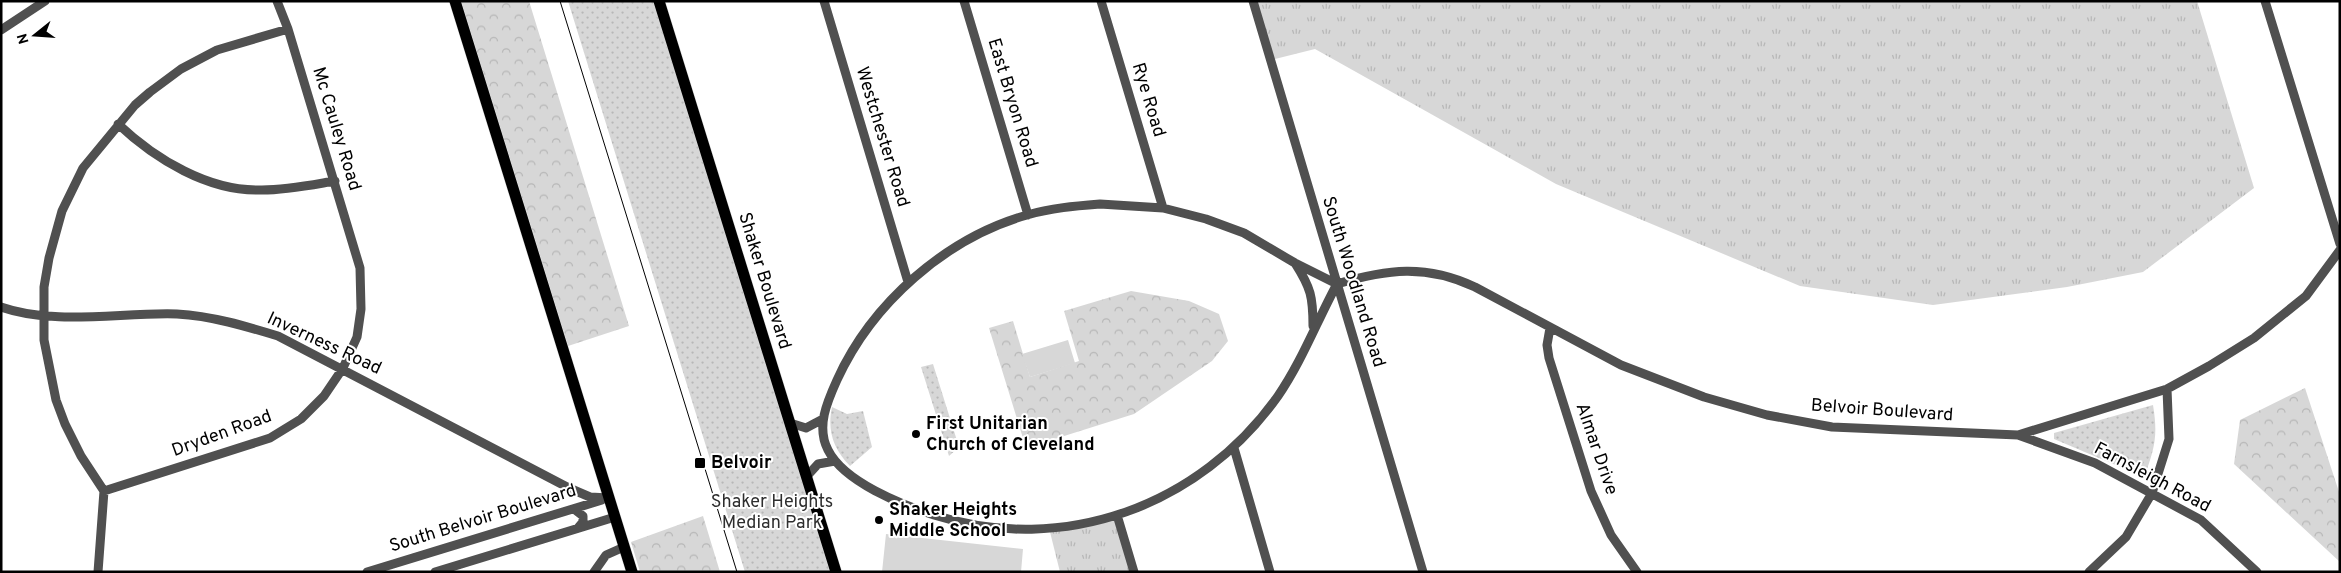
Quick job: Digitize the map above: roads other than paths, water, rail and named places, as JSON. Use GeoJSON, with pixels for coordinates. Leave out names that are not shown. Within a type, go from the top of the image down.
{"type":"FeatureCollection","features":[{"type":"Feature","properties":{"kind":"main road"},"geometry":{"type":"LineString","coordinates":[[455,1],[632,572]]}},
{"type":"Feature","properties":{"kind":"main road","name":"Shaker Boulevard"},"geometry":{"type":"LineString","coordinates":[[659,1],[836,572]]}},
{"type":"Feature","properties":{"kind":"street"},"geometry":{"type":"LineString","coordinates":[[1,30],[45,1]]}},
{"type":"Feature","properties":{"kind":"street","name":"Mc Cauley Road"},"geometry":{"type":"LineString","coordinates":[[277,1],[288,28],[360,268]]}},
{"type":"Feature","properties":{"kind":"street","name":"Westchester Road"},"geometry":{"type":"LineString","coordinates":[[824,1],[908,282]]}},
{"type":"Feature","properties":{"kind":"street","name":"East Bryon Road"},"geometry":{"type":"LineString","coordinates":[[964,1],[1028,215]]}},
{"type":"Feature","properties":{"kind":"street","name":"Rye Road"},"geometry":{"type":"LineString","coordinates":[[1101,1],[1163,208]]}},
{"type":"Feature","properties":{"kind":"street","name":"South Woodland Road"},"geometry":{"type":"LineString","coordinates":[[1253,1],[1423,572]]}},
{"type":"Feature","properties":{"kind":"street"},"geometry":{"type":"LineString","coordinates":[[2265,1],[2340,244]]}},
{"type":"Feature","properties":{"kind":"street"},"geometry":{"type":"LineString","coordinates":[[98,572],[104,491],[81,456],[65,424],[51,376],[44,340],[42,316],[44,287],[49,258],[62,211],[83,168],[135,105],[181,69],[217,50],[288,28]]}},
{"type":"Feature","properties":{"kind":"street"},"geometry":{"type":"LineString","coordinates":[[118,124],[139,144],[167,162],[197,176],[230,186],[260,190],[297,188],[335,181]]}},
{"type":"Feature","properties":{"kind":"street"},"geometry":{"type":"LineString","coordinates":[[1100,204],[1163,208],[1206,219],[1244,233],[1295,263],[1337,284],[1313,328],[1289,380],[1262,416],[1234,448],[1183,486],[1144,505],[1117,515],[1082,524],[1049,528],[978,526],[910,507],[863,483],[835,461],[824,441],[823,419],[836,382],[855,348],[885,306],[908,282],[962,244],[999,225],[1028,215],[1065,207],[1100,204]]}},
{"type":"Feature","properties":{"kind":"street","name":"Belvoir Boulevard"},"geometry":{"type":"LineString","coordinates":[[1337,284],[1387,271],[1438,273],[1475,287],[1550,328],[1622,364],[1704,396],[1767,415],[1832,427],[2018,435],[2167,389],[2254,338],[2284,314],[2306,296],[2340,250]]}},
{"type":"Feature","properties":{"kind":"street"},"geometry":{"type":"LineString","coordinates":[[1295,263],[1305,278],[1312,297],[1313,328]]}},
{"type":"Feature","properties":{"kind":"street","name":"Dryden Road"},"geometry":{"type":"LineString","coordinates":[[104,491],[270,438],[301,419],[324,396],[343,368],[357,337],[361,308],[360,268]]}},
{"type":"Feature","properties":{"kind":"street","name":"Inverness Road"},"geometry":{"type":"LineString","coordinates":[[1,307],[42,316],[178,314],[232,322],[278,336],[343,368],[569,488],[590,497],[609,498]]}},
{"type":"Feature","properties":{"kind":"street","name":"Almar Drive"},"geometry":{"type":"LineString","coordinates":[[1550,328],[1547,346],[1549,358],[1591,491],[1611,535],[1637,572]]}},
{"type":"Feature","properties":{"kind":"street"},"geometry":{"type":"LineString","coordinates":[[2089,572],[2126,537],[2152,493],[2169,439],[2167,389]]}},
{"type":"Feature","properties":{"kind":"street"},"geometry":{"type":"LineString","coordinates":[[790,423],[806,428],[823,419]]}},
{"type":"Feature","properties":{"kind":"street","name":"Farnsleigh Road"},"geometry":{"type":"LineString","coordinates":[[2018,435],[2095,462],[2201,520],[2257,572]]}},
{"type":"Feature","properties":{"kind":"street"},"geometry":{"type":"LineString","coordinates":[[1234,448],[1270,572]]}},
{"type":"Feature","properties":{"kind":"street"},"geometry":{"type":"LineString","coordinates":[[807,476],[818,464],[835,461]]}},
{"type":"Feature","properties":{"kind":"street","name":"South Belvoir Boulevard"},"geometry":{"type":"LineString","coordinates":[[367,572],[609,498]]}},
{"type":"Feature","properties":{"kind":"street"},"geometry":{"type":"LineString","coordinates":[[574,509],[584,516],[583,522],[578,528]]}},
{"type":"Feature","properties":{"kind":"street"},"geometry":{"type":"LineString","coordinates":[[1117,515],[1134,572]]}},
{"type":"Feature","properties":{"kind":"street","name":"South Belvoir Boulevard"},"geometry":{"type":"LineString","coordinates":[[435,572],[615,517]]}},
{"type":"Feature","properties":{"kind":"street"},"geometry":{"type":"LineString","coordinates":[[594,572],[606,555],[624,547]]}},
{"type":"Feature","properties":{"kind":"tram line"},"geometry":{"type":"LineString","coordinates":[[560,1],[737,572]]}},
{"type":"Feature","properties":{"kind":"place","name":"First Unitarian Church of Cleveland"},"geometry":{"type":"Point","coordinates":[916,434]}},
{"type":"Feature","properties":{"kind":"place","name":"Belvoir"},"geometry":{"type":"Point","coordinates":[700,463]}},
{"type":"Feature","properties":{"kind":"place","name":"Shaker Heights Middle School"},"geometry":{"type":"Point","coordinates":[879,520]}},
{"type":"Feature","properties":{"kind":"park label","name":"Shaker Heights Median Park"},"geometry":{"type":"Point","coordinates":[772,512]}}]}
